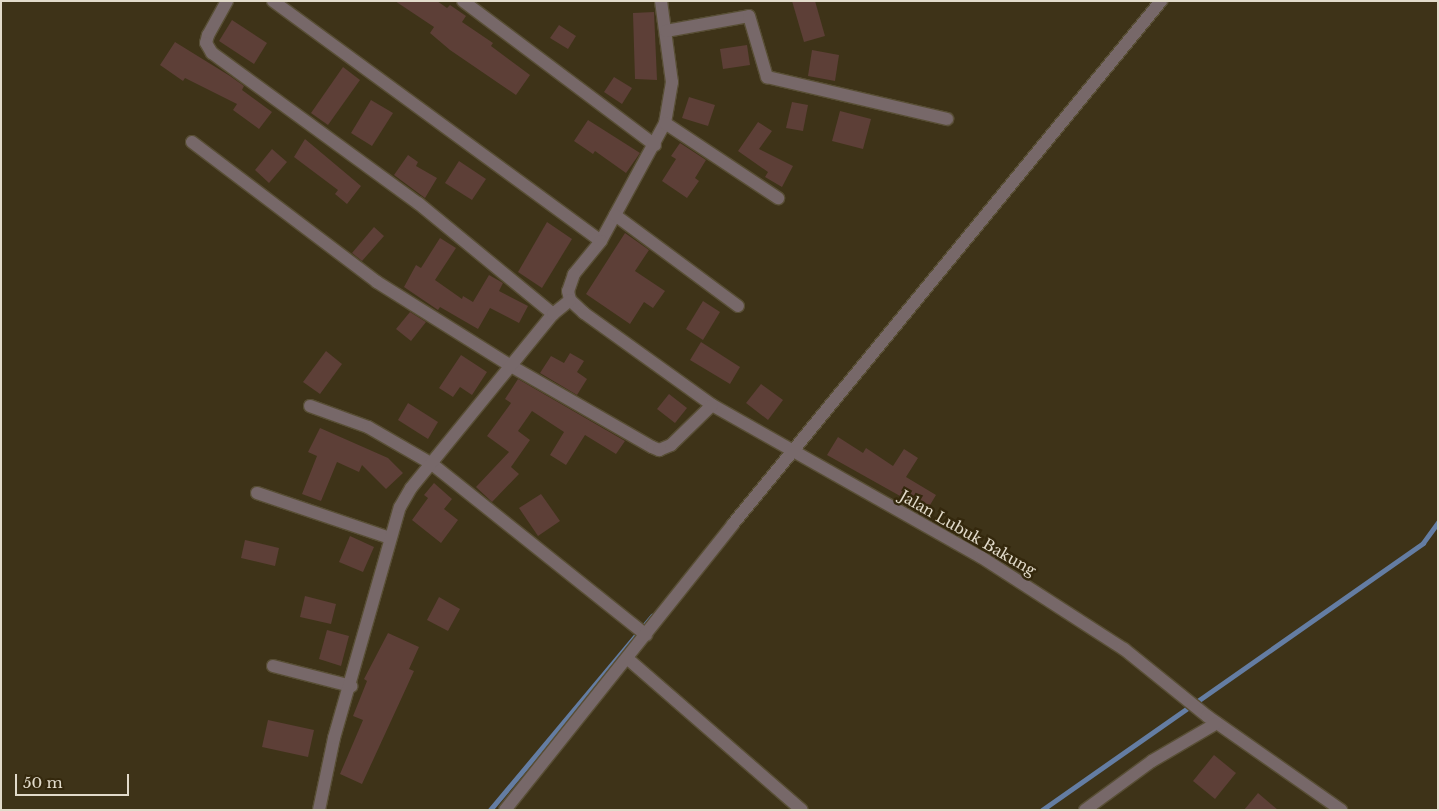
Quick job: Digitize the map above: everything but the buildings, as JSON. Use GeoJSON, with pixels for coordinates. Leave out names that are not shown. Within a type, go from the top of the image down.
{"type":"FeatureCollection","features":[{"type":"Feature","properties":{"kind":"street"},"geometry":{"type":"LineString","coordinates":[[227,1],[208,35],[206,43],[212,54],[418,203],[553,314]]}},
{"type":"Feature","properties":{"kind":"street"},"geometry":{"type":"LineString","coordinates":[[273,1],[601,241]]}},
{"type":"Feature","properties":{"kind":"street"},"geometry":{"type":"LineString","coordinates":[[463,1],[654,145]]}},
{"type":"Feature","properties":{"kind":"street"},"geometry":{"type":"LineString","coordinates":[[319,810],[334,738],[351,686],[390,538],[404,501],[553,314],[570,300],[570,282],[601,241],[665,122],[672,82],[661,1]]}},
{"type":"Feature","properties":{"kind":"street"},"geometry":{"type":"LineString","coordinates":[[505,810],[628,659],[644,633],[1162,1]]}},
{"type":"Feature","properties":{"kind":"street"},"geometry":{"type":"LineString","coordinates":[[666,31],[749,16],[767,77],[947,119]]}},
{"type":"Feature","properties":{"kind":"street"},"geometry":{"type":"LineString","coordinates":[[665,122],[778,198]]}},
{"type":"Feature","properties":{"kind":"street"},"geometry":{"type":"LineString","coordinates":[[192,142],[377,282],[511,366],[659,450],[671,445],[712,405]]}},
{"type":"Feature","properties":{"kind":"street"},"geometry":{"type":"LineString","coordinates":[[615,215],[738,306]]}},
{"type":"Feature","properties":{"kind":"street","name":"Jalan Lubuk Bakung"},"geometry":{"type":"LineString","coordinates":[[570,300],[584,313],[712,405],[759,430],[791,452],[981,557],[1124,649],[1212,719],[1341,810]]}},
{"type":"Feature","properties":{"kind":"street"},"geometry":{"type":"LineString","coordinates":[[310,406],[368,427],[432,464],[644,633]]}},
{"type":"Feature","properties":{"kind":"street"},"geometry":{"type":"LineString","coordinates":[[257,493],[390,538]]}},
{"type":"Feature","properties":{"kind":"street"},"geometry":{"type":"LineString","coordinates":[[628,659],[802,810]]}},
{"type":"Feature","properties":{"kind":"street"},"geometry":{"type":"LineString","coordinates":[[273,666],[351,686]]}},
{"type":"Feature","properties":{"kind":"street"},"geometry":{"type":"LineString","coordinates":[[1085,810],[1212,719]]}},
{"type":"Feature","properties":{"kind":"waterway"},"geometry":{"type":"LineString","coordinates":[[1042,810],[1423,543],[1438,522]]}},
{"type":"Feature","properties":{"kind":"waterway"},"geometry":{"type":"LineString","coordinates":[[490,810],[652,616]]}}]}
